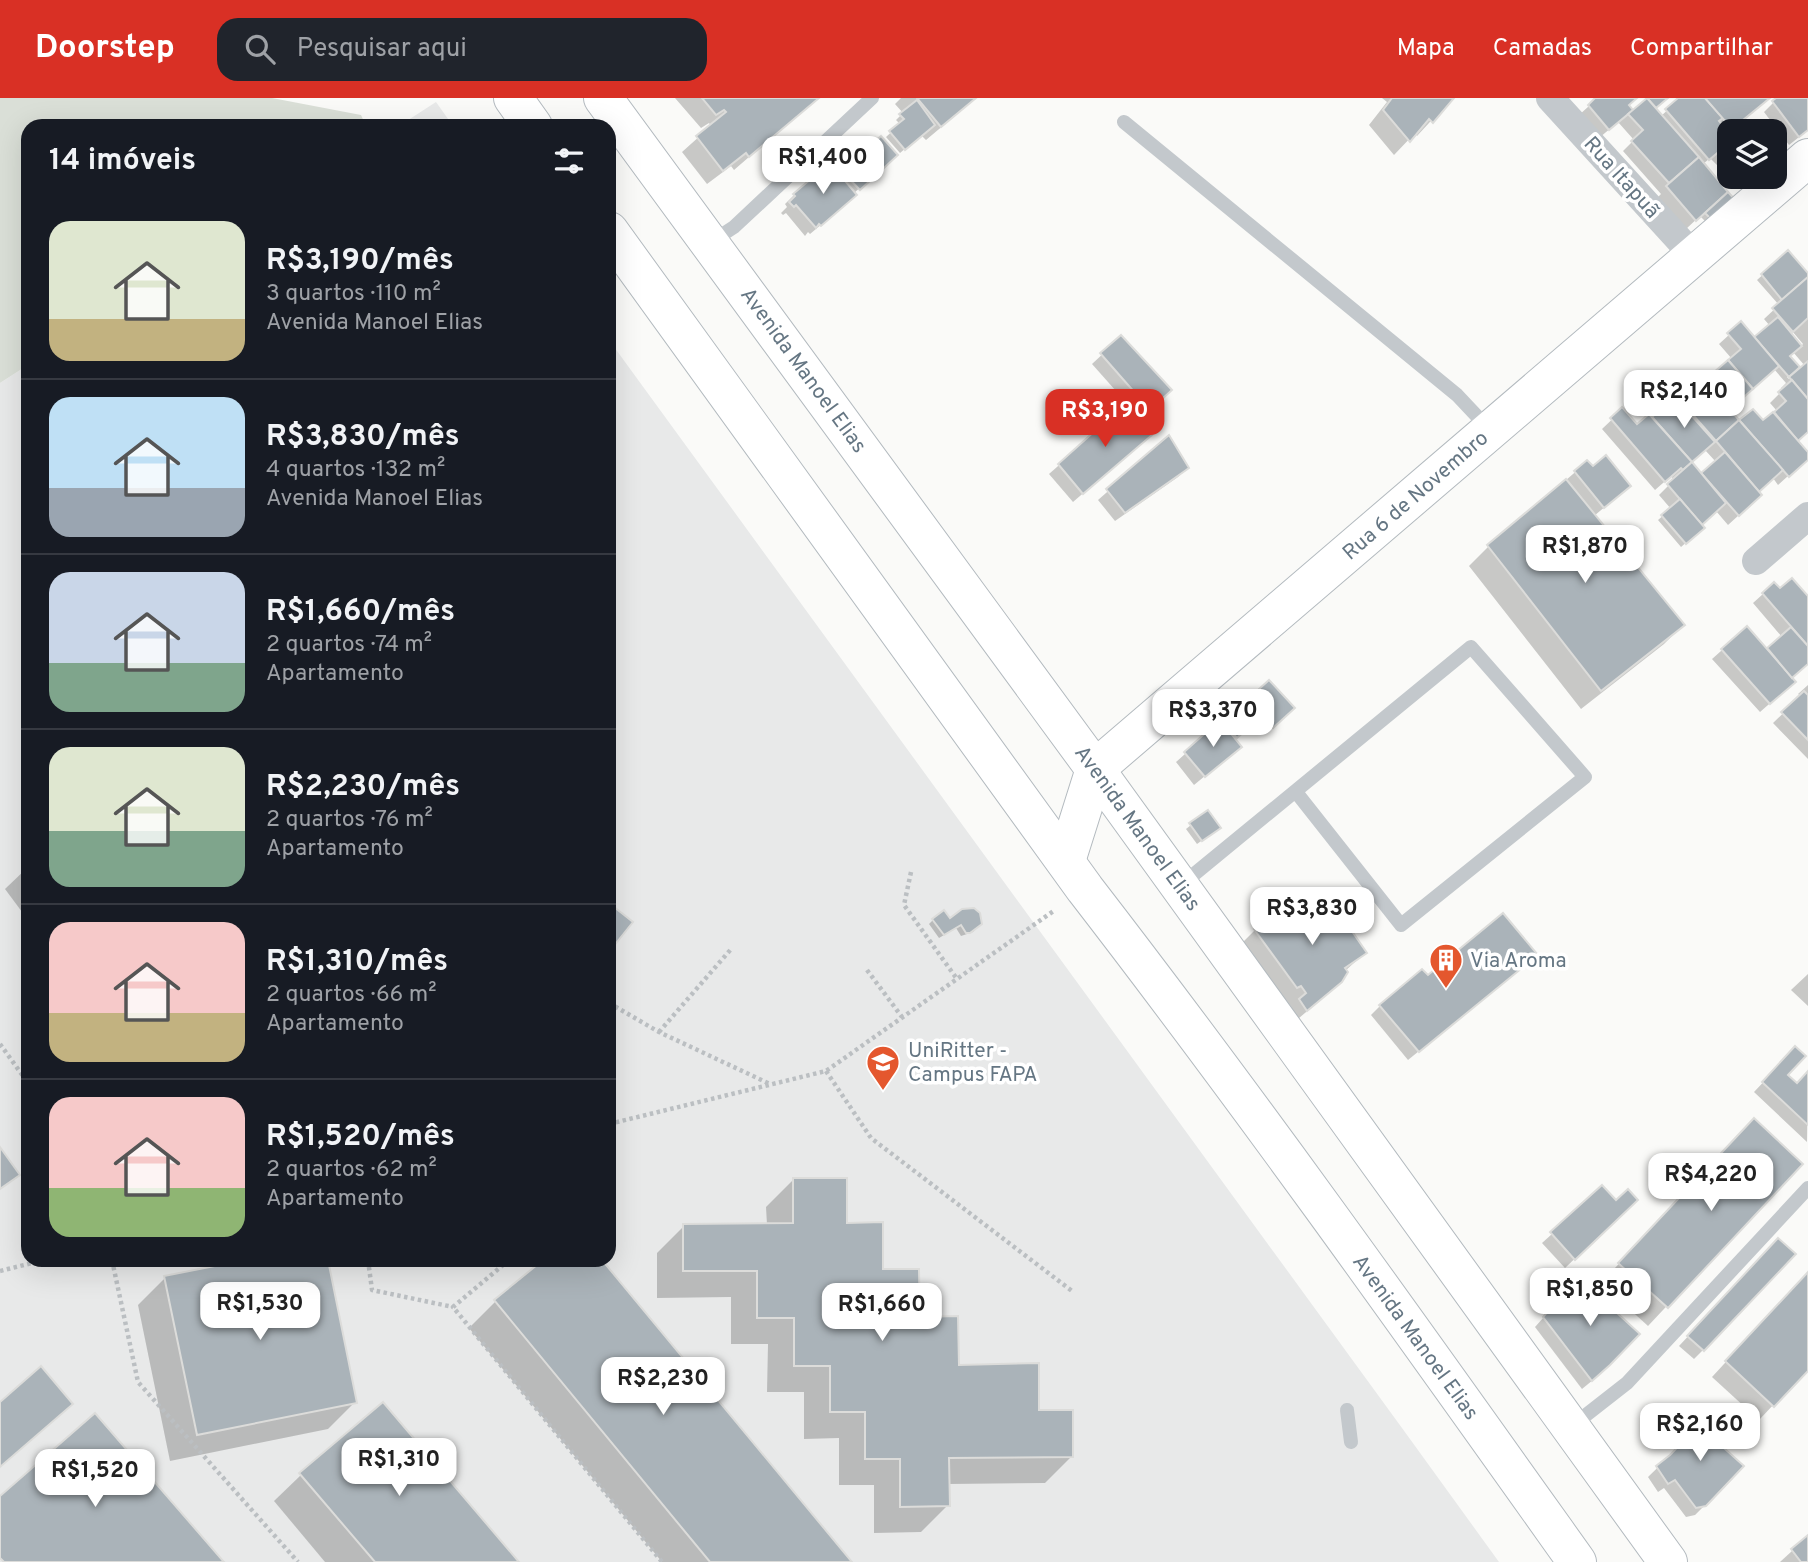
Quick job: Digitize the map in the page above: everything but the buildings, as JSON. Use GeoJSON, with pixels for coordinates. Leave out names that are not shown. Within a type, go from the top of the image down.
{"type":"FeatureCollection","features":[{"type":"Feature","properties":{"kind":"main road"},"geometry":{"type":"LineString","coordinates":[[513,98],[528,119]]}},
{"type":"Feature","properties":{"kind":"main road","name":"Avenida Manoel Elias"},"geometry":{"type":"LineString","coordinates":[[607,99],[613,119]]}},
{"type":"Feature","properties":{"kind":"main road","name":"Avenida Manoel Elias"},"geometry":{"type":"LineString","coordinates":[[619,142],[710,243],[1180,886],[1668,1562]]}},
{"type":"Feature","properties":{"kind":"main road","name":"Rua 6 de Novembro"},"geometry":{"type":"LineString","coordinates":[[1095,769],[1808,159]]}},
{"type":"Feature","properties":{"kind":"main road","name":"Avenida Manoel Elias"},"geometry":{"type":"LineString","coordinates":[[616,241],[1577,1562]]}},
{"type":"Feature","properties":{"kind":"main road"},"geometry":{"type":"LineString","coordinates":[[1076,875],[1095,769]]}},
{"type":"Feature","properties":{"kind":"street","name":"Rua Itapuã"},"geometry":{"type":"LineString","coordinates":[[1550,98],[1694,256]]}},
{"type":"Feature","properties":{"kind":"street"},"geometry":{"type":"LineString","coordinates":[[1756,561],[1808,516]]}},
{"type":"Feature","properties":{"kind":"lane"},"geometry":{"type":"LineString","coordinates":[[710,243],[734,227],[872,98]]}},
{"type":"Feature","properties":{"kind":"lane"},"geometry":{"type":"LineString","coordinates":[[1124,122],[1457,396],[1490,430]]}},
{"type":"Feature","properties":{"kind":"lane"},"geometry":{"type":"LineString","coordinates":[[1180,886],[1471,647],[1585,778],[1401,925],[1296,792]]}},
{"type":"Feature","properties":{"kind":"lane"},"geometry":{"type":"LineString","coordinates":[[1571,1427],[1627,1382],[1808,1188]]}},
{"type":"Feature","properties":{"kind":"lane"},"geometry":{"type":"LineString","coordinates":[[1347,1410],[1352,1442]]}},
{"type":"Feature","properties":{"kind":"path"},"geometry":{"type":"LineString","coordinates":[[911,872],[904,905],[957,979]]}},
{"type":"Feature","properties":{"kind":"path"},"geometry":{"type":"LineString","coordinates":[[616,1122],[826,1071],[957,979],[1076,875]]}},
{"type":"Feature","properties":{"kind":"path"},"geometry":{"type":"LineString","coordinates":[[659,1032],[733,948]]}},
{"type":"Feature","properties":{"kind":"path"},"geometry":{"type":"LineString","coordinates":[[867,970],[902,1017]]}},
{"type":"Feature","properties":{"kind":"path"},"geometry":{"type":"LineString","coordinates":[[616,1007],[659,1032],[771,1085]]}},
{"type":"Feature","properties":{"kind":"path"},"geometry":{"type":"LineString","coordinates":[[0,1044],[21,1073]]}},
{"type":"Feature","properties":{"kind":"path"},"geometry":{"type":"LineString","coordinates":[[826,1071],[871,1138],[1072,1291]]}},
{"type":"Feature","properties":{"kind":"path"},"geometry":{"type":"LineString","coordinates":[[0,1270],[21,1265]]}},
{"type":"Feature","properties":{"kind":"path"},"geometry":{"type":"LineString","coordinates":[[113,1267],[138,1382],[298,1562]]}},
{"type":"Feature","properties":{"kind":"path"},"geometry":{"type":"LineString","coordinates":[[369,1267],[372,1290],[453,1307],[662,1562]]}},
{"type":"Feature","properties":{"kind":"path"},"geometry":{"type":"LineString","coordinates":[[453,1307],[501,1267]]}},
{"type":"Feature","properties":{"kind":"shaded area"},"geometry":{"type":"Polygon","coordinates":[[[0,98],[272,98],[361,115],[363,119],[21,119],[21,370],[0,383],[0,98]]]}},
{"type":"Feature","properties":{"kind":"shaded area"},"geometry":{"type":"Polygon","coordinates":[[[436,102],[448,119],[410,119],[436,102]]]}},
{"type":"Feature","properties":{"kind":"shaded area","name":"UniRitter - Campus FAPA"},"geometry":{"type":"Polygon","coordinates":[[[616,350],[1499,1562],[0,1562],[0,383],[21,370],[21,1267],[616,1267],[616,350]]]}},
{"type":"Feature","properties":{"kind":"place","name":"Via Aroma"},"geometry":{"type":"Point","coordinates":[1446,990]}},
{"type":"Feature","properties":{"kind":"place","name":"UniRitter - Campus FAPA"},"geometry":{"type":"Point","coordinates":[883,1092]}}]}
